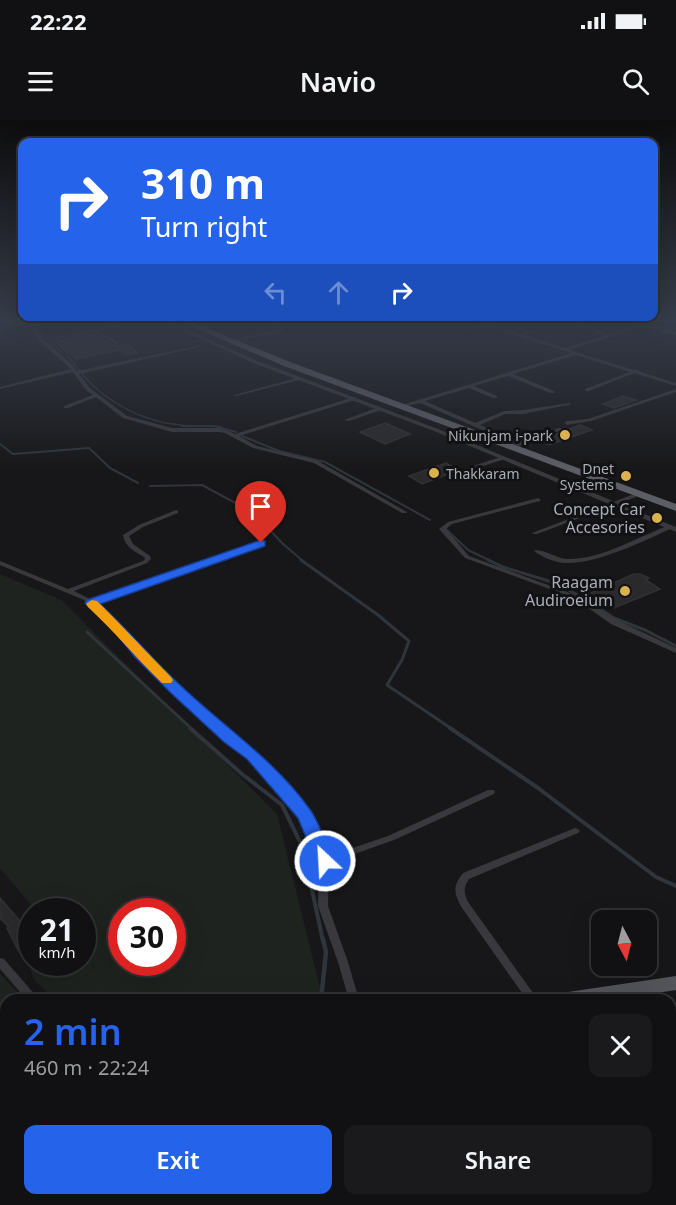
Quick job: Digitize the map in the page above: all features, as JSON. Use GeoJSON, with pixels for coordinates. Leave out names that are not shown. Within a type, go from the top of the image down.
{"type":"FeatureCollection","features":[{"type":"Feature","properties":{"kind":"highway"},"geometry":{"type":"LineString","coordinates":[[310,371],[676,508]]}},
{"type":"Feature","properties":{"kind":"main road"},"geometry":{"type":"LineString","coordinates":[[604,994],[676,982]]}},
{"type":"Feature","properties":{"kind":"street"},"geometry":{"type":"LineString","coordinates":[[0,388],[75,371],[88,389],[125,417],[172,430],[218,430],[244,443],[326,466],[404,512]]}},
{"type":"Feature","properties":{"kind":"street"},"geometry":{"type":"LineString","coordinates":[[277,371],[503,458],[673,528]]}},
{"type":"Feature","properties":{"kind":"street"},"geometry":{"type":"LineString","coordinates":[[405,406],[523,371]]}},
{"type":"Feature","properties":{"kind":"street"},"geometry":{"type":"LineString","coordinates":[[632,371],[676,385]]}},
{"type":"Feature","properties":{"kind":"street"},"geometry":{"type":"LineString","coordinates":[[587,390],[636,372]]}},
{"type":"Feature","properties":{"kind":"street"},"geometry":{"type":"LineString","coordinates":[[509,375],[552,392]]}},
{"type":"Feature","properties":{"kind":"street"},"geometry":{"type":"LineString","coordinates":[[236,395],[297,379]]}},
{"type":"Feature","properties":{"kind":"street"},"geometry":{"type":"LineString","coordinates":[[470,386],[495,397]]}},
{"type":"Feature","properties":{"kind":"street"},"geometry":{"type":"LineString","coordinates":[[567,423],[589,420],[676,390]]}},
{"type":"Feature","properties":{"kind":"street"},"geometry":{"type":"LineString","coordinates":[[66,407],[97,395]]}},
{"type":"Feature","properties":{"kind":"street"},"geometry":{"type":"LineString","coordinates":[[234,436],[353,399]]}},
{"type":"Feature","properties":{"kind":"street"},"geometry":{"type":"LineString","coordinates":[[420,401],[519,444],[561,429]]}},
{"type":"Feature","properties":{"kind":"street"},"geometry":{"type":"LineString","coordinates":[[475,425],[504,413],[568,404]]}},
{"type":"Feature","properties":{"kind":"street"},"geometry":{"type":"LineString","coordinates":[[347,420],[379,409]]}},
{"type":"Feature","properties":{"kind":"street"},"geometry":{"type":"LineString","coordinates":[[464,470],[503,458]]}},
{"type":"Feature","properties":{"kind":"street"},"geometry":{"type":"LineString","coordinates":[[535,533],[634,496]]}},
{"type":"Feature","properties":{"kind":"street"},"geometry":{"type":"LineString","coordinates":[[538,500],[450,523],[441,529],[467,557],[576,597],[614,622],[676,651]]}},
{"type":"Feature","properties":{"kind":"street"},"geometry":{"type":"LineString","coordinates":[[69,591],[145,562],[148,559],[147,556],[131,546],[126,540],[126,535],[141,526],[176,512]]}},
{"type":"Feature","properties":{"kind":"street"},"geometry":{"type":"LineString","coordinates":[[537,551],[564,561],[581,561],[673,528]]}},
{"type":"Feature","properties":{"kind":"street"},"geometry":{"type":"LineString","coordinates":[[91,603],[261,543]]}},
{"type":"Feature","properties":{"kind":"street"},"geometry":{"type":"LineString","coordinates":[[0,563],[69,591],[91,603],[124,633],[139,653],[176,689],[253,756],[305,815],[325,861],[323,906],[352,994]]}},
{"type":"Feature","properties":{"kind":"street"},"geometry":{"type":"LineString","coordinates":[[325,861],[391,837],[491,792]]}},
{"type":"Feature","properties":{"kind":"street"},"geometry":{"type":"LineString","coordinates":[[529,994],[465,905],[459,894],[459,884],[466,876],[575,831]]}},
{"type":"Feature","properties":{"kind":"street"},"geometry":{"type":"LineString","coordinates":[[0,962],[28,994]]}},
{"type":"Feature","properties":{"kind":"shaded area"},"geometry":{"type":"Polygon","coordinates":[[[0,574],[61,600],[277,814],[322,994],[49,994],[35,981],[33,976],[96,976],[96,898],[25,898],[0,868],[0,574]]]}},
{"type":"Feature","properties":{"kind":"shaded area"},"geometry":{"type":"Polygon","coordinates":[[[0,974],[20,994],[0,994],[0,974]]]}},
{"type":"Feature","properties":{"kind":"building"},"geometry":{"type":"Polygon","coordinates":[[[623,396],[636,400],[614,408],[603,404],[623,396]]]}},
{"type":"Feature","properties":{"kind":"building"},"geometry":{"type":"Polygon","coordinates":[[[385,423],[410,434],[385,444],[360,432],[385,423]]]}},
{"type":"Feature","properties":{"kind":"building","name":"Nikunjam i-park"},"geometry":{"type":"Polygon","coordinates":[[[580,425],[592,430],[549,445],[539,441],[580,425]]]}},
{"type":"Feature","properties":{"kind":"building","name":"Thakkaram"},"geometry":{"type":"Polygon","coordinates":[[[446,463],[458,470],[422,484],[409,476],[446,463]]]}},
{"type":"Feature","properties":{"kind":"building","name":"Raagam Audiroeium"},"geometry":{"type":"Polygon","coordinates":[[[634,574],[649,578],[646,580],[660,589],[614,608],[591,593],[634,574]]]}},
{"type":"Feature","properties":{"kind":"building"},"geometry":{"type":"Polygon","coordinates":[[[0,898],[18,919],[18,950],[7,928],[9,927],[0,918],[0,898]]]}},
{"type":"Feature","properties":{"kind":"waterway"},"geometry":{"type":"LineString","coordinates":[[82,374],[102,393],[126,409],[152,420],[185,426]]}},
{"type":"Feature","properties":{"kind":"waterway"},"geometry":{"type":"LineString","coordinates":[[185,426],[212,426]]}},
{"type":"Feature","properties":{"kind":"waterway"},"geometry":{"type":"LineString","coordinates":[[215,426],[222,427]]}},
{"type":"Feature","properties":{"kind":"waterway"},"geometry":{"type":"LineString","coordinates":[[215,426],[236,432]]}},
{"type":"Feature","properties":{"kind":"waterway"},"geometry":{"type":"LineString","coordinates":[[242,436],[279,451],[325,462],[430,520]]}},
{"type":"Feature","properties":{"kind":"waterway"},"geometry":{"type":"LineString","coordinates":[[0,444],[13,454],[89,448],[110,468],[138,483]]}},
{"type":"Feature","properties":{"kind":"waterway"},"geometry":{"type":"LineString","coordinates":[[150,486],[202,485],[254,513],[282,543],[303,561]]}},
{"type":"Feature","properties":{"kind":"waterway"},"geometry":{"type":"LineString","coordinates":[[446,529],[468,550],[491,561]]}},
{"type":"Feature","properties":{"kind":"waterway"},"geometry":{"type":"LineString","coordinates":[[301,560],[378,615],[409,641],[402,660],[387,685],[452,729]]}},
{"type":"Feature","properties":{"kind":"waterway"},"geometry":{"type":"LineString","coordinates":[[488,560],[552,582],[582,597],[614,618],[645,630],[676,646]]}},
{"type":"Feature","properties":{"kind":"waterway"},"geometry":{"type":"LineString","coordinates":[[87,632],[192,729]]}},
{"type":"Feature","properties":{"kind":"waterway"},"geometry":{"type":"LineString","coordinates":[[190,728],[242,774],[282,805],[303,848],[323,941]]}},
{"type":"Feature","properties":{"kind":"waterway"},"geometry":{"type":"LineString","coordinates":[[450,728],[538,788],[656,877],[676,886]]}},
{"type":"Feature","properties":{"kind":"waterway"},"geometry":{"type":"LineString","coordinates":[[322,994],[326,952],[323,939]]}},
{"type":"Feature","properties":{"kind":"slow traffic"},"geometry":{"type":"LineString","coordinates":[[92,604],[124,633],[139,653],[166,680]]}},
{"type":"Feature","properties":{"kind":"place","name":"Nikunjam i-park"},"geometry":{"type":"Point","coordinates":[565,435]}},
{"type":"Feature","properties":{"kind":"place","name":"Thakkaram"},"geometry":{"type":"Point","coordinates":[434,473]}},
{"type":"Feature","properties":{"kind":"place","name":"Dnet Systems"},"geometry":{"type":"Point","coordinates":[626,476]}},
{"type":"Feature","properties":{"kind":"place","name":"Concept Car Accesories"},"geometry":{"type":"Point","coordinates":[657,518]}},
{"type":"Feature","properties":{"kind":"place","name":"Raagam Audiroeium"},"geometry":{"type":"Point","coordinates":[625,591]}},
{"type":"Feature","properties":{"kind":"route"},"geometry":{"type":"LineString","coordinates":[[261,543],[91,603],[124,633],[139,653],[176,689],[253,756],[305,815],[325,861]]}}]}
